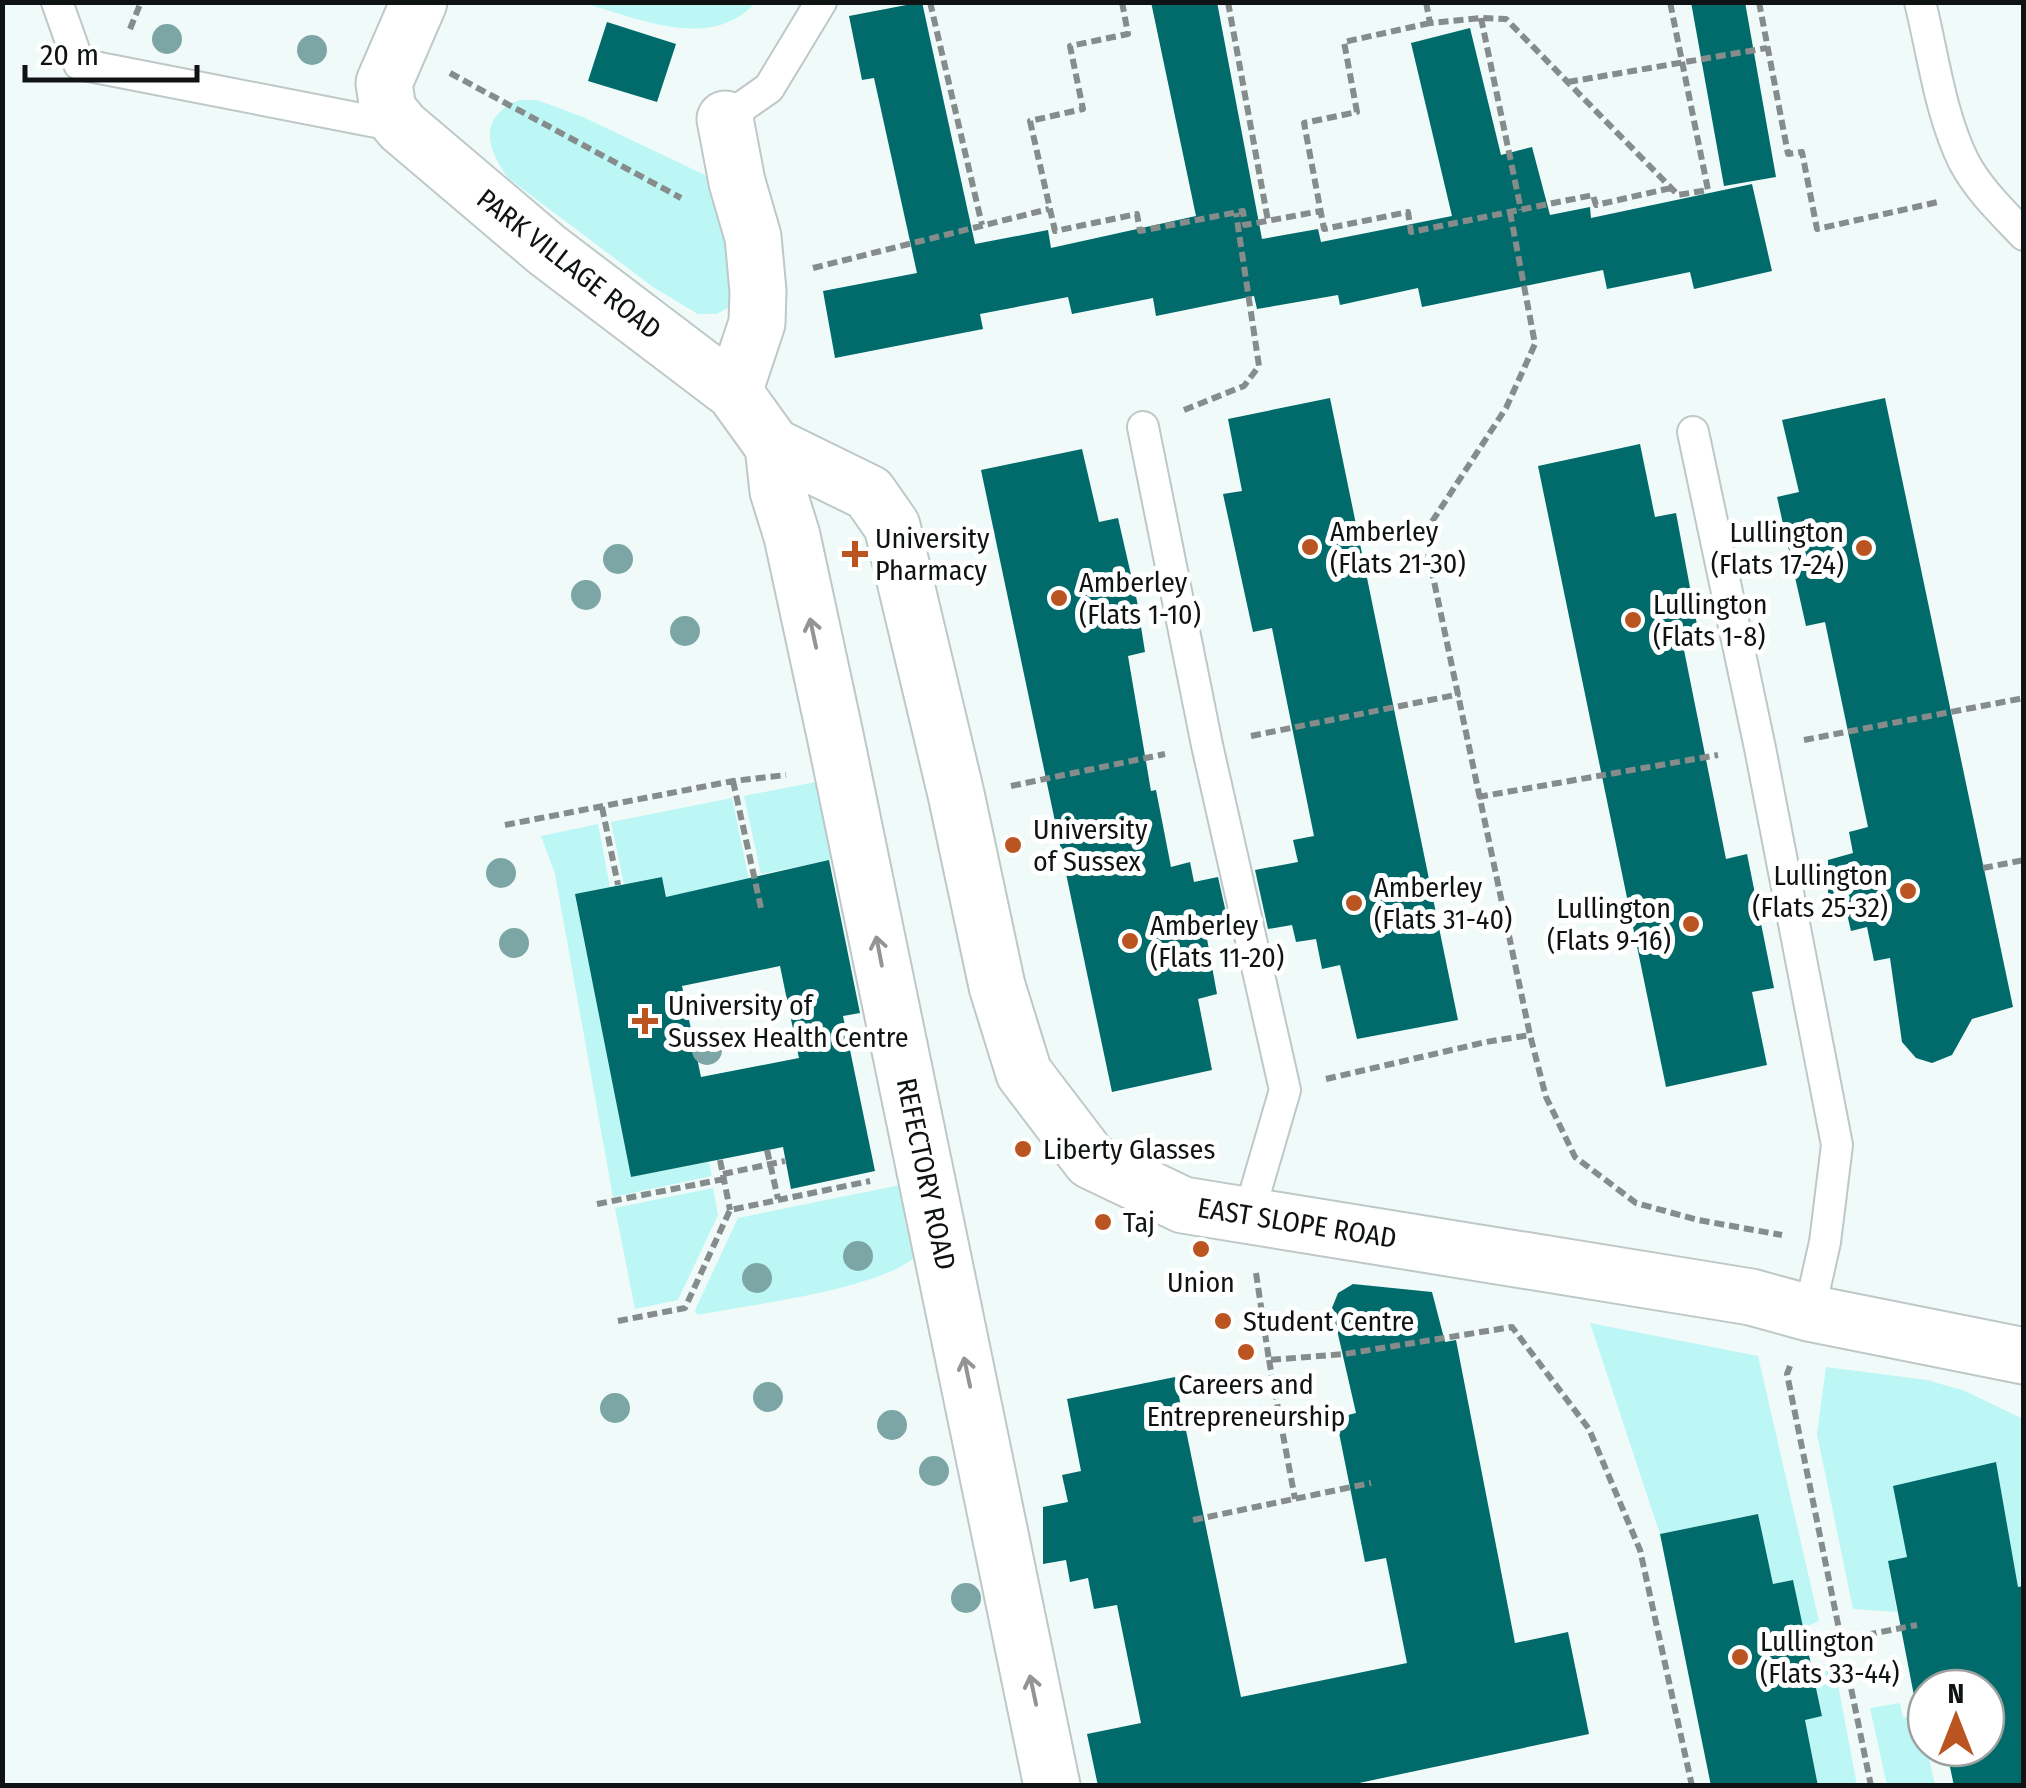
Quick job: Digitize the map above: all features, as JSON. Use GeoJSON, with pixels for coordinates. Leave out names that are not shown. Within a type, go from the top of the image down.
{"type":"FeatureCollection","features":[{"type":"Feature","properties":{"kind":"street"},"geometry":{"type":"LineString","coordinates":[[402,40],[384,97],[388,110],[402,127]]}},
{"type":"Feature","properties":{"kind":"street"},"geometry":{"type":"LineString","coordinates":[[725,119],[753,237],[758,291],[757,323],[734,392]]}},
{"type":"Feature","properties":{"kind":"street","name":"PARK VILLAGE ROAD"},"geometry":{"type":"LineString","coordinates":[[402,127],[547,250],[734,392],[773,446]]}},
{"type":"Feature","properties":{"kind":"street","name":"EAST SLOPE ROAD"},"geometry":{"type":"LineString","coordinates":[[773,446],[869,494],[892,526],[956,794],[996,986],[1024,1073],[1091,1161],[1183,1205],[1751,1297],[2024,1356]]}},
{"type":"Feature","properties":{"kind":"street","name":"REFECTORY ROAD"},"geometry":{"type":"LineString","coordinates":[[773,446],[778,490],[792,536],[838,750],[1052,1786]]}},
{"type":"Feature","properties":{"kind":"lane"},"geometry":{"type":"LineString","coordinates":[[58,2],[79,64],[402,127]]}},
{"type":"Feature","properties":{"kind":"lane"},"geometry":{"type":"LineString","coordinates":[[725,119],[769,88],[820,2]]}},
{"type":"Feature","properties":{"kind":"lane"},"geometry":{"type":"LineString","coordinates":[[1920,2],[1952,133],[1964,162],[1983,192],[2024,235]]}},
{"type":"Feature","properties":{"kind":"lane"},"geometry":{"type":"LineString","coordinates":[[1142,427],[1207,745],[1285,1090],[1248,1217]]}},
{"type":"Feature","properties":{"kind":"lane"},"geometry":{"type":"LineString","coordinates":[[1693,432],[1760,748],[1837,1145],[1825,1242],[1809,1312]]}},
{"type":"Feature","properties":{"kind":"path"},"geometry":{"type":"LineString","coordinates":[[930,2],[982,224]]}},
{"type":"Feature","properties":{"kind":"path"},"geometry":{"type":"LineString","coordinates":[[1122,2],[1128,34],[1070,46],[1084,109],[1030,120],[1055,231],[1136,214],[1140,231],[1243,211],[1245,224],[1321,211]]}},
{"type":"Feature","properties":{"kind":"path"},"geometry":{"type":"LineString","coordinates":[[1228,2],[1268,221]]}},
{"type":"Feature","properties":{"kind":"path"},"geometry":{"type":"LineString","coordinates":[[1426,2],[1430,23]]}},
{"type":"Feature","properties":{"kind":"path"},"geometry":{"type":"LineString","coordinates":[[1670,2],[1708,190],[1678,195],[1506,18],[1430,23],[1344,42],[1357,112],[1304,124],[1324,229],[1408,212],[1411,232],[1593,195],[1596,204],[1671,188]]}},
{"type":"Feature","properties":{"kind":"path"},"geometry":{"type":"LineString","coordinates":[[1759,2],[1788,154],[1802,152],[1817,229],[1983,192]]}},
{"type":"Feature","properties":{"kind":"path"},"geometry":{"type":"LineString","coordinates":[[1481,18],[1521,210]]}},
{"type":"Feature","properties":{"kind":"path"},"geometry":{"type":"LineString","coordinates":[[402,40],[753,237]]}},
{"type":"Feature","properties":{"kind":"path"},"geometry":{"type":"LineString","coordinates":[[1567,82],[1767,48]]}},
{"type":"Feature","properties":{"kind":"path"},"geometry":{"type":"LineString","coordinates":[[817,264],[1049,209]]}},
{"type":"Feature","properties":{"kind":"path"},"geometry":{"type":"LineString","coordinates":[[1510,212],[1535,344],[1506,408],[1424,534],[1546,1097],[1575,1157],[1636,1203],[1698,1220],[1825,1242]]}},
{"type":"Feature","properties":{"kind":"path"},"geometry":{"type":"LineString","coordinates":[[1142,427],[1244,386],[1259,366],[1236,213]]}},
{"type":"Feature","properties":{"kind":"path"},"geometry":{"type":"LineString","coordinates":[[1305,725],[1460,694]]}},
{"type":"Feature","properties":{"kind":"path"},"geometry":{"type":"LineString","coordinates":[[1478,797],[2024,698]]}},
{"type":"Feature","properties":{"kind":"path"},"geometry":{"type":"LineString","coordinates":[[506,825],[798,773]]}},
{"type":"Feature","properties":{"kind":"path"},"geometry":{"type":"LineString","coordinates":[[1012,786],[1066,775]]}},
{"type":"Feature","properties":{"kind":"path"},"geometry":{"type":"LineString","coordinates":[[734,782],[761,908]]}},
{"type":"Feature","properties":{"kind":"path"},"geometry":{"type":"LineString","coordinates":[[602,807],[618,886]]}},
{"type":"Feature","properties":{"kind":"path"},"geometry":{"type":"LineString","coordinates":[[1983,868],[2024,860]]}},
{"type":"Feature","properties":{"kind":"path"},"geometry":{"type":"LineString","coordinates":[[1354,1071],[1530,1035]]}},
{"type":"Feature","properties":{"kind":"path"},"geometry":{"type":"LineString","coordinates":[[767,1150],[778,1199]]}},
{"type":"Feature","properties":{"kind":"path"},"geometry":{"type":"LineString","coordinates":[[618,1321],[684,1308],[730,1210],[720,1160]]}},
{"type":"Feature","properties":{"kind":"path"},"geometry":{"type":"LineString","coordinates":[[597,1204],[786,1161]]}},
{"type":"Feature","properties":{"kind":"path"},"geometry":{"type":"LineString","coordinates":[[730,1210],[882,1178]]}},
{"type":"Feature","properties":{"kind":"path"},"geometry":{"type":"LineString","coordinates":[[1248,1217],[1295,1498]]}},
{"type":"Feature","properties":{"kind":"path"},"geometry":{"type":"LineString","coordinates":[[1809,1312],[1787,1374],[1871,1786]]}},
{"type":"Feature","properties":{"kind":"path"},"geometry":{"type":"LineString","coordinates":[[1269,1360],[1346,1354],[1512,1327],[1588,1429],[1640,1550],[1692,1786]]}},
{"type":"Feature","properties":{"kind":"path"},"geometry":{"type":"LineString","coordinates":[[1193,1520],[1371,1483]]}},
{"type":"Feature","properties":{"kind":"path"},"geometry":{"type":"LineString","coordinates":[[1793,1649],[1917,1626]]}},
{"type":"Feature","properties":{"kind":"shaded area"},"geometry":{"type":"Polygon","coordinates":[[[583,3],[755,3],[737,18],[717,26],[695,28],[650,23],[583,3]]]}},
{"type":"Feature","properties":{"kind":"shaded area"},"geometry":{"type":"Polygon","coordinates":[[[519,100],[537,100],[583,117],[705,175],[733,207],[732,305],[717,314],[698,314],[653,287],[508,178],[495,155],[490,134],[497,115],[519,100]]]}},
{"type":"Feature","properties":{"kind":"shaded area"},"geometry":{"type":"Polygon","coordinates":[[[831,779],[837,859],[761,874],[744,796],[831,779]]]}},
{"type":"Feature","properties":{"kind":"shaded area"},"geometry":{"type":"Polygon","coordinates":[[[732,798],[749,880],[667,897],[662,877],[624,884],[611,822],[732,798]]]}},
{"type":"Feature","properties":{"kind":"shaded area"},"geometry":{"type":"Polygon","coordinates":[[[598,824],[610,887],[575,895],[631,1177],[709,1162],[712,1176],[613,1197],[555,874],[541,836],[598,824]]]}},
{"type":"Feature","properties":{"kind":"shaded area"},"geometry":{"type":"Polygon","coordinates":[[[915,1182],[920,1253],[902,1266],[847,1286],[697,1315],[695,1310],[738,1218],[915,1182]]]}},
{"type":"Feature","properties":{"kind":"shaded area"},"geometry":{"type":"Polygon","coordinates":[[[713,1188],[718,1215],[678,1300],[635,1309],[615,1208],[713,1188]]]}},
{"type":"Feature","properties":{"kind":"shaded area"},"geometry":{"type":"Polygon","coordinates":[[[1590,1323],[1758,1356],[1819,1621],[1803,1628],[1793,1580],[1773,1584],[1758,1514],[1660,1534],[1590,1323]]]}},
{"type":"Feature","properties":{"kind":"shaded area"},"geometry":{"type":"Polygon","coordinates":[[[1826,1367],[1927,1380],[1965,1391],[2023,1419],[2023,1586],[2018,1587],[1996,1463],[1907,1557],[1888,1561],[1897,1612],[1853,1609],[1817,1434],[1826,1367]]]}},
{"type":"Feature","properties":{"kind":"shaded area"},"geometry":{"type":"Polygon","coordinates":[[[1834,1664],[1857,1785],[1818,1785],[1805,1720],[1822,1715],[1812,1665],[1834,1664]]]}},
{"type":"Feature","properties":{"kind":"shaded area"},"geometry":{"type":"Polygon","coordinates":[[[1900,1703],[1903,1718],[1906,1717],[1906,1768],[1931,1768],[1935,1785],[1887,1785],[1870,1708],[1900,1703]]]}},
{"type":"Feature","properties":{"kind":"building"},"geometry":{"type":"Polygon","coordinates":[[[922,2],[975,244],[1048,230],[1051,248],[1196,216],[1151,2],[1217,2],[1262,239],[1318,229],[1321,242],[1452,216],[1411,43],[1470,28],[1501,155],[1532,147],[1550,215],[1590,207],[1591,218],[1752,184],[1772,271],[1694,289],[1690,272],[1607,289],[1603,270],[1422,307],[1418,288],[1340,305],[1338,295],[1257,309],[1254,296],[1156,316],[1153,298],[1072,314],[1068,297],[980,314],[983,329],[835,358],[823,291],[917,273],[874,78],[862,80],[849,16],[922,2]]]}},
{"type":"Feature","properties":{"kind":"building"},"geometry":{"type":"Polygon","coordinates":[[[1691,2],[1745,2],[1776,177],[1724,186],[1691,2]]]}},
{"type":"Feature","properties":{"kind":"building"},"geometry":{"type":"Polygon","coordinates":[[[607,22],[676,44],[657,102],[588,81],[607,22]]]}},
{"type":"Feature","properties":{"kind":"building"},"geometry":{"type":"Polygon","coordinates":[[[1330,398],[1458,1020],[1357,1039],[1340,965],[1322,969],[1316,939],[1296,942],[1292,925],[1268,929],[1255,870],[1298,862],[1293,840],[1314,836],[1272,628],[1253,632],[1223,494],[1242,491],[1228,419],[1330,398]]]}},
{"type":"Feature","properties":{"kind":"building"},"geometry":{"type":"Polygon","coordinates":[[[1885,398],[2013,1007],[1972,1019],[1952,1055],[1932,1063],[1916,1058],[1902,1042],[1890,958],[1874,961],[1867,927],[1851,931],[1847,914],[1828,918],[1828,860],[1853,853],[1849,832],[1868,827],[1825,622],[1806,626],[1777,497],[1799,492],[1782,420],[1885,398]]]}},
{"type":"Feature","properties":{"kind":"building"},"geometry":{"type":"Polygon","coordinates":[[[1640,444],[1655,517],[1676,513],[1701,646],[1684,650],[1726,859],[1747,854],[1774,988],[1752,992],[1767,1065],[1666,1087],[1538,466],[1640,444]]]}},
{"type":"Feature","properties":{"kind":"building"},"geometry":{"type":"Polygon","coordinates":[[[1082,449],[1099,522],[1118,518],[1137,601],[1145,652],[1128,656],[1151,791],[1156,790],[1171,867],[1190,862],[1194,882],[1218,877],[1231,935],[1207,939],[1217,994],[1198,999],[1212,1070],[1112,1092],[981,470],[1082,449]]]}},
{"type":"Feature","properties":{"kind":"building","name":"University of Sussex Health Centre"},"geometry":{"type":"Polygon","coordinates":[[[829,860],[860,1013],[843,1016],[875,1171],[791,1189],[783,1147],[631,1177],[575,894],[662,877],[666,897],[829,860]],[[780,966],[682,986],[701,1077],[799,1058],[780,966]]]}},
{"type":"Feature","properties":{"kind":"building"},"geometry":{"type":"Polygon","coordinates":[[[1353,1284],[1432,1292],[1445,1342],[1456,1340],[1515,1643],[1568,1632],[1589,1734],[1345,1786],[1098,1786],[1087,1734],[1141,1723],[1117,1605],[1094,1609],[1088,1578],[1070,1582],[1066,1560],[1043,1564],[1043,1507],[1068,1502],[1062,1475],[1081,1471],[1067,1399],[1175,1377],[1241,1697],[1407,1663],[1386,1558],[1365,1562],[1336,1418],[1356,1413],[1332,1308],[1338,1293],[1353,1284]]]}},
{"type":"Feature","properties":{"kind":"building"},"geometry":{"type":"Polygon","coordinates":[[[1996,1462],[2018,1587],[2024,1586],[2024,1786],[1954,1786],[1950,1768],[2006,1768],[2006,1668],[1909,1668],[1888,1561],[1907,1557],[1893,1486],[1996,1462]]]}},
{"type":"Feature","properties":{"kind":"building","name":"Lullington (Flats 33-44)"},"geometry":{"type":"Polygon","coordinates":[[[1758,1514],[1773,1584],[1793,1580],[1822,1716],[1805,1720],[1818,1786],[1711,1786],[1660,1534],[1758,1514]]]}},
{"type":"Feature","properties":{"kind":"place","name":"Amberley (Flats 21-30)"},"geometry":{"type":"Point","coordinates":[1310,547]}},
{"type":"Feature","properties":{"kind":"place","name":"Lullington (Flats 17-24)"},"geometry":{"type":"Point","coordinates":[1864,548]}},
{"type":"Feature","properties":{"kind":"place","name":"University Pharmacy"},"geometry":{"type":"Point","coordinates":[855,554]}},
{"type":"Feature","properties":{"kind":"place","name":"Amberley (Flats 1-10)"},"geometry":{"type":"Point","coordinates":[1059,598]}},
{"type":"Feature","properties":{"kind":"place","name":"Lullington (Flats 1-8)"},"geometry":{"type":"Point","coordinates":[1633,620]}},
{"type":"Feature","properties":{"kind":"place","name":"University of Sussex"},"geometry":{"type":"Point","coordinates":[1013,845]}},
{"type":"Feature","properties":{"kind":"place","name":"Lullington (Flats 25-32)"},"geometry":{"type":"Point","coordinates":[1908,891]}},
{"type":"Feature","properties":{"kind":"place","name":"Amberley (Flats 31-40)"},"geometry":{"type":"Point","coordinates":[1354,903]}},
{"type":"Feature","properties":{"kind":"place","name":"Lullington (Flats 9-16)"},"geometry":{"type":"Point","coordinates":[1691,924]}},
{"type":"Feature","properties":{"kind":"place","name":"Amberley (Flats 11-20)"},"geometry":{"type":"Point","coordinates":[1130,941]}},
{"type":"Feature","properties":{"kind":"place","name":"University of Sussex Health Centre"},"geometry":{"type":"Point","coordinates":[645,1021]}},
{"type":"Feature","properties":{"kind":"place","name":"Liberty Glasses"},"geometry":{"type":"Point","coordinates":[1023,1149]}},
{"type":"Feature","properties":{"kind":"place","name":"Taj"},"geometry":{"type":"Point","coordinates":[1103,1222]}},
{"type":"Feature","properties":{"kind":"place","name":"Union"},"geometry":{"type":"Point","coordinates":[1201,1249]}},
{"type":"Feature","properties":{"kind":"place","name":"Student Centre"},"geometry":{"type":"Point","coordinates":[1223,1321]}},
{"type":"Feature","properties":{"kind":"place","name":"Careers and Entrepreneurship"},"geometry":{"type":"Point","coordinates":[1246,1352]}},
{"type":"Feature","properties":{"kind":"place","name":"Lullington (Flats 33-44)"},"geometry":{"type":"Point","coordinates":[1740,1657]}}]}
